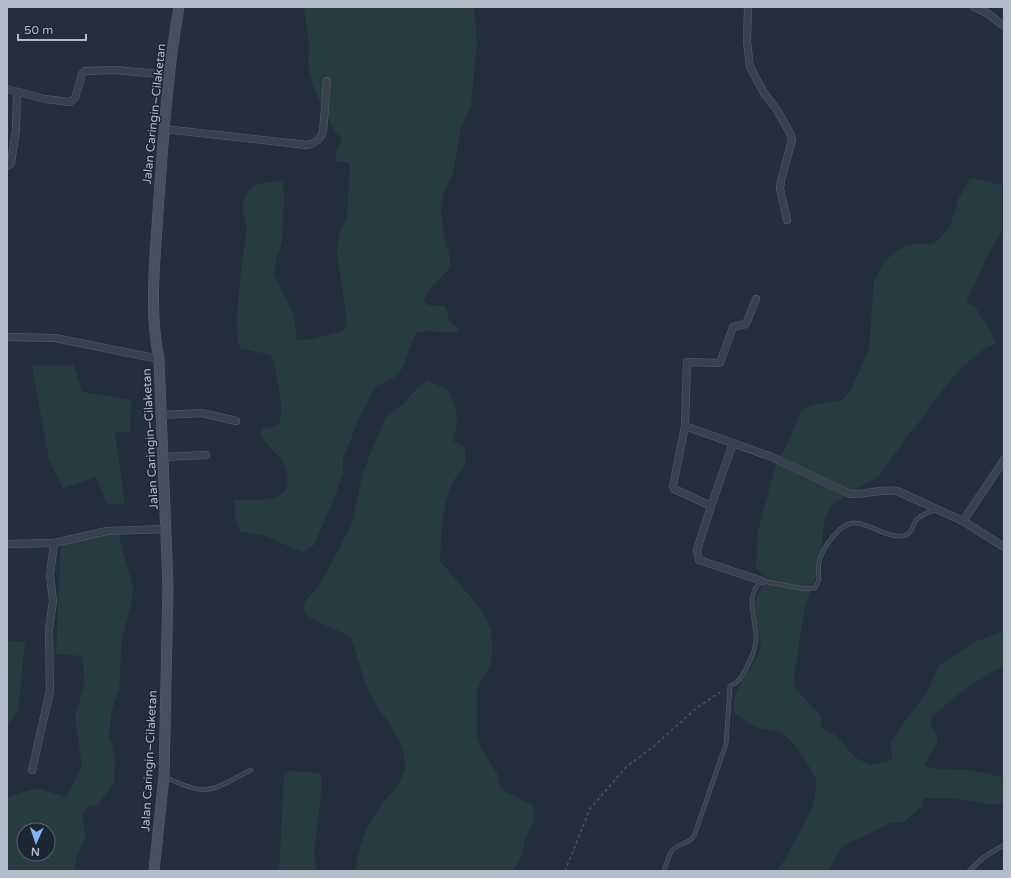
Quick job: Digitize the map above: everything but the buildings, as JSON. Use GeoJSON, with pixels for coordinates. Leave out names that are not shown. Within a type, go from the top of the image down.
{"type":"FeatureCollection","features":[{"type":"Feature","properties":{"kind":"street","name":"Jalan Caringin–Cilaketan"},"geometry":{"type":"LineString","coordinates":[[154,871],[164,776],[168,617],[167,529],[159,359],[154,338],[155,261],[164,129],[179,7]]}},
{"type":"Feature","properties":{"kind":"street"},"geometry":{"type":"LineString","coordinates":[[748,7],[747,42],[750,67],[764,93],[784,121],[792,140],[780,189],[787,220]]}},
{"type":"Feature","properties":{"kind":"street"},"geometry":{"type":"LineString","coordinates":[[974,7],[987,13],[1004,26]]}},
{"type":"Feature","properties":{"kind":"street"},"geometry":{"type":"LineString","coordinates":[[7,89],[45,99],[70,102],[75,98],[82,74],[85,71],[115,70],[170,75]]}},
{"type":"Feature","properties":{"kind":"street"},"geometry":{"type":"LineString","coordinates":[[164,129],[306,145],[314,144],[323,132],[327,81]]}},
{"type":"Feature","properties":{"kind":"street"},"geometry":{"type":"LineString","coordinates":[[7,166],[11,164],[16,130],[17,92]]}},
{"type":"Feature","properties":{"kind":"street"},"geometry":{"type":"LineString","coordinates":[[711,506],[674,489],[673,486],[685,426],[687,362],[720,363],[733,327],[746,324],[756,299]]}},
{"type":"Feature","properties":{"kind":"street"},"geometry":{"type":"LineString","coordinates":[[7,337],[55,338],[159,359]]}},
{"type":"Feature","properties":{"kind":"street"},"geometry":{"type":"LineString","coordinates":[[161,415],[202,413],[236,421]]}},
{"type":"Feature","properties":{"kind":"street"},"geometry":{"type":"LineString","coordinates":[[685,426],[772,457],[850,494],[861,495],[891,490],[963,521],[1004,547]]}},
{"type":"Feature","properties":{"kind":"street"},"geometry":{"type":"LineString","coordinates":[[733,443],[711,506],[698,550],[699,560],[762,581]]}},
{"type":"Feature","properties":{"kind":"street"},"geometry":{"type":"LineString","coordinates":[[163,457],[206,455]]}},
{"type":"Feature","properties":{"kind":"street"},"geometry":{"type":"LineString","coordinates":[[963,521],[1004,460]]}},
{"type":"Feature","properties":{"kind":"street"},"geometry":{"type":"LineString","coordinates":[[7,544],[54,543],[107,531],[167,529]]}},
{"type":"Feature","properties":{"kind":"street"},"geometry":{"type":"LineString","coordinates":[[32,770],[50,691],[49,630],[52,601],[50,575],[54,543]]}},
{"type":"Feature","properties":{"kind":"lane"},"geometry":{"type":"LineString","coordinates":[[664,871],[671,852],[676,847],[691,841],[694,836],[726,744],[730,686],[739,682],[753,656],[756,638],[752,616],[754,589],[762,581],[805,589],[815,588],[820,581],[819,564],[821,554],[833,536],[845,526],[856,522],[895,536],[906,536],[910,533],[917,519],[926,513],[938,509]]}},
{"type":"Feature","properties":{"kind":"lane"},"geometry":{"type":"LineString","coordinates":[[164,776],[196,790],[207,791],[251,770]]}},
{"type":"Feature","properties":{"kind":"lane"},"geometry":{"type":"LineString","coordinates":[[969,871],[984,857],[1004,845]]}},
{"type":"Feature","properties":{"kind":"path"},"geometry":{"type":"LineString","coordinates":[[565,871],[590,809],[626,767],[653,748],[694,710],[730,686]]}},
{"type":"Feature","properties":{"kind":"green space"},"geometry":{"type":"Polygon","coordinates":[[[304,7],[474,7],[477,43],[471,106],[461,129],[453,173],[444,193],[441,208],[443,230],[450,258],[450,268],[429,290],[423,301],[428,305],[445,306],[449,320],[458,328],[459,333],[427,331],[417,333],[398,374],[376,386],[358,421],[343,459],[343,474],[314,545],[302,552],[265,536],[240,532],[235,518],[235,500],[276,497],[285,490],[288,480],[286,468],[280,458],[260,435],[262,429],[278,425],[280,419],[280,393],[273,359],[270,355],[240,348],[238,339],[237,325],[239,292],[246,228],[243,204],[248,192],[255,186],[264,183],[282,182],[284,198],[282,243],[276,260],[274,275],[294,314],[297,340],[313,339],[345,330],[347,322],[337,252],[339,234],[347,217],[350,167],[349,163],[336,161],[336,152],[342,138],[335,133],[313,86],[308,67],[309,47],[304,7]]]}},
{"type":"Feature","properties":{"kind":"green space"},"geometry":{"type":"Polygon","coordinates":[[[970,179],[977,179],[1002,185],[1002,231],[989,252],[967,301],[967,303],[975,306],[993,335],[995,344],[987,347],[961,368],[932,403],[923,418],[910,432],[880,475],[832,505],[826,516],[823,529],[821,564],[805,605],[794,678],[795,688],[820,715],[822,728],[835,735],[856,758],[870,765],[892,760],[891,742],[907,718],[927,693],[938,667],[977,641],[1004,631],[1004,665],[968,687],[932,716],[931,725],[937,736],[937,744],[924,765],[935,769],[968,770],[1004,777],[1004,804],[986,804],[953,798],[923,798],[922,806],[904,822],[891,823],[843,846],[828,871],[776,871],[784,861],[812,808],[816,791],[816,779],[794,744],[782,733],[755,727],[734,713],[734,703],[736,694],[757,656],[761,643],[754,606],[757,595],[767,578],[756,569],[758,530],[777,460],[786,447],[801,411],[811,405],[842,400],[850,392],[869,349],[874,281],[884,262],[895,252],[904,247],[916,244],[932,244],[937,241],[949,228],[957,201],[970,179]]]}},
{"type":"Feature","properties":{"kind":"green space"},"geometry":{"type":"Polygon","coordinates":[[[74,365],[82,392],[131,400],[130,432],[115,433],[125,504],[107,504],[96,477],[63,488],[49,460],[32,366],[74,365]]]}},
{"type":"Feature","properties":{"kind":"green space"},"geometry":{"type":"Polygon","coordinates":[[[428,381],[449,390],[457,415],[453,441],[464,447],[466,454],[464,465],[453,482],[447,497],[442,524],[440,561],[481,609],[487,619],[491,631],[491,665],[480,682],[477,692],[477,739],[483,752],[497,773],[501,789],[532,805],[535,812],[533,823],[524,842],[523,852],[519,862],[512,871],[356,871],[362,840],[380,806],[396,787],[402,777],[405,761],[400,741],[372,698],[363,676],[351,637],[310,618],[305,613],[304,606],[306,600],[319,586],[352,524],[363,472],[385,418],[405,402],[418,387],[428,381]]]}},
{"type":"Feature","properties":{"kind":"green space"},"geometry":{"type":"Polygon","coordinates":[[[116,526],[133,588],[131,606],[122,638],[119,691],[112,709],[109,736],[115,757],[114,782],[98,805],[89,806],[82,815],[86,837],[76,858],[74,871],[7,871],[7,797],[37,788],[66,797],[82,767],[75,716],[85,682],[82,656],[56,654],[61,542],[116,526]]]}},
{"type":"Feature","properties":{"kind":"green space"},"geometry":{"type":"Polygon","coordinates":[[[7,641],[25,642],[18,710],[7,727],[7,641]]]}},
{"type":"Feature","properties":{"kind":"green space"},"geometry":{"type":"Polygon","coordinates":[[[289,771],[321,773],[322,786],[314,850],[317,871],[279,871],[284,775],[289,771]]]}}]}
